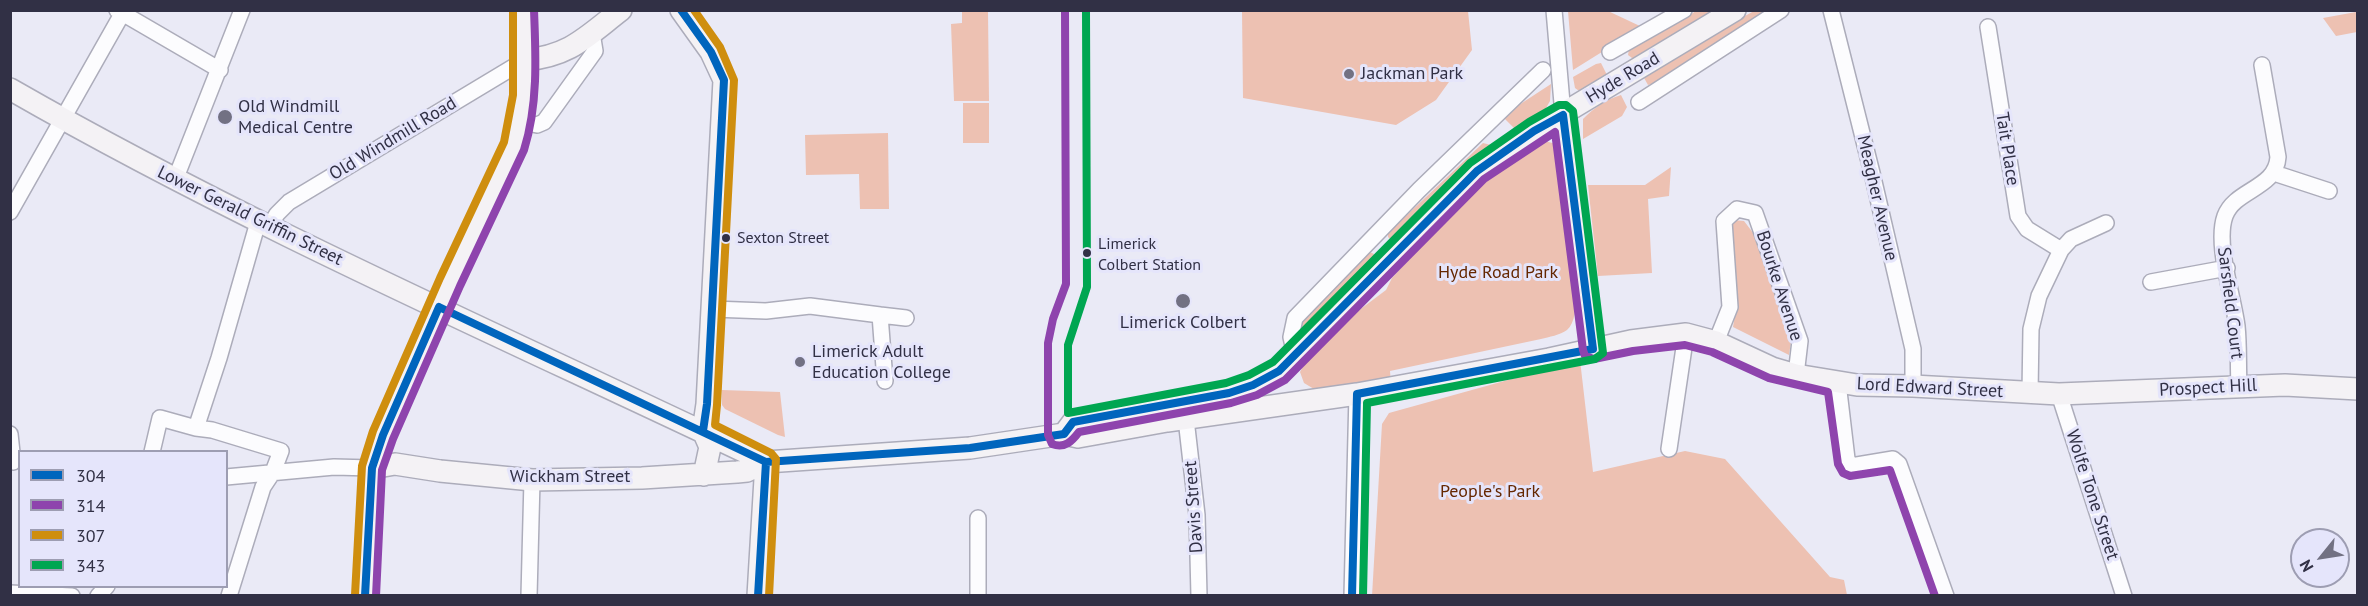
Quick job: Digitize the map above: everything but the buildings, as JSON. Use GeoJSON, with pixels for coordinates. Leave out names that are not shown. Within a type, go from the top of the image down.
{"type":"FeatureCollection","features":[{"type":"Feature","properties":{"kind":"main road"},"geometry":{"type":"LineString","coordinates":[[365,596],[372,468],[383,435],[514,146],[522,123],[525,99],[523,10]]}},
{"type":"Feature","properties":{"kind":"main road"},"geometry":{"type":"LineString","coordinates":[[525,60],[546,58],[567,51],[621,10]]}},
{"type":"Feature","properties":{"kind":"main road"},"geometry":{"type":"LineString","coordinates":[[681,10],[711,52],[724,80],[707,404],[703,431],[710,447],[704,475]]}},
{"type":"Feature","properties":{"kind":"main road","name":"Hyde Road"},"geometry":{"type":"LineString","coordinates":[[1065,434],[1073,422],[1229,393],[1252,385],[1278,371],[1477,171],[1534,131],[1735,10]]}},
{"type":"Feature","properties":{"kind":"main road","name":"Lower Gerald Griffin Street"},"geometry":{"type":"LineString","coordinates":[[10,89],[175,180],[264,225],[766,462]]}},
{"type":"Feature","properties":{"kind":"main road"},"geometry":{"type":"LineString","coordinates":[[1563,115],[1593,349]]}},
{"type":"Feature","properties":{"kind":"main road","name":"Lord Edward Street"},"geometry":{"type":"LineString","coordinates":[[766,462],[969,448],[1065,434],[1078,437],[1357,394],[1631,341],[1686,334],[1716,342],[1772,368],[1838,383],[2059,394]]}},
{"type":"Feature","properties":{"kind":"main road"},"geometry":{"type":"LineString","coordinates":[[1278,371],[1278,382],[1301,401]]}},
{"type":"Feature","properties":{"kind":"main road","name":"Prospect Hill"},"geometry":{"type":"LineString","coordinates":[[2059,394],[2285,385],[2358,389]]}},
{"type":"Feature","properties":{"kind":"main road"},"geometry":{"type":"LineString","coordinates":[[758,596],[766,462]]}},
{"type":"Feature","properties":{"kind":"main road","name":"Wickham Street"},"geometry":{"type":"LineString","coordinates":[[372,468],[395,464],[532,480],[704,475],[747,471],[766,462]]}},
{"type":"Feature","properties":{"kind":"street"},"geometry":{"type":"LineString","coordinates":[[175,180],[242,10]]}},
{"type":"Feature","properties":{"kind":"street"},"geometry":{"type":"LineString","coordinates":[[1554,10],[1563,115]]}},
{"type":"Feature","properties":{"kind":"street"},"geometry":{"type":"LineString","coordinates":[[1610,52],[1684,10]]}},
{"type":"Feature","properties":{"kind":"street"},"geometry":{"type":"LineString","coordinates":[[1639,102],[1781,10]]}},
{"type":"Feature","properties":{"kind":"street","name":"Meagher Avenue"},"geometry":{"type":"LineString","coordinates":[[1831,10],[1872,173],[1912,349],[1913,386]]}},
{"type":"Feature","properties":{"kind":"street"},"geometry":{"type":"LineString","coordinates":[[14,206],[125,13],[220,70]]}},
{"type":"Feature","properties":{"kind":"street","name":"Tait Place"},"geometry":{"type":"LineString","coordinates":[[1988,27],[2018,216],[2027,229],[2061,250]]}},
{"type":"Feature","properties":{"kind":"street"},"geometry":{"type":"LineString","coordinates":[[522,123],[537,125],[544,122],[595,51],[592,33]]}},
{"type":"Feature","properties":{"kind":"street","name":"Old Windmill Road"},"geometry":{"type":"LineString","coordinates":[[264,225],[289,202],[525,60]]}},
{"type":"Feature","properties":{"kind":"street"},"geometry":{"type":"LineString","coordinates":[[2262,65],[2278,157],[2278,165],[2274,173],[2329,191]]}},
{"type":"Feature","properties":{"kind":"street"},"geometry":{"type":"LineString","coordinates":[[1295,355],[1291,337],[1295,318],[1419,190],[1543,70]]}},
{"type":"Feature","properties":{"kind":"street","name":"Sarsfield Court"},"geometry":{"type":"LineString","coordinates":[[2239,386],[2237,327],[2222,246],[2225,217],[2238,199],[2264,183],[2274,173]]}},
{"type":"Feature","properties":{"kind":"street","name":"Bourke Avenue"},"geometry":{"type":"LineString","coordinates":[[1716,342],[1730,307],[1724,221],[1737,209],[1755,213],[1800,341],[1796,375]]}},
{"type":"Feature","properties":{"kind":"street"},"geometry":{"type":"LineString","coordinates":[[2030,393],[2031,329],[2038,296],[2061,250],[2071,239],[2106,223]]}},
{"type":"Feature","properties":{"kind":"street"},"geometry":{"type":"LineString","coordinates":[[196,428],[264,225]]}},
{"type":"Feature","properties":{"kind":"street"},"geometry":{"type":"LineString","coordinates":[[1372,240],[1391,259]]}},
{"type":"Feature","properties":{"kind":"street"},"geometry":{"type":"LineString","coordinates":[[2151,282],[2227,268]]}},
{"type":"Feature","properties":{"kind":"street"},"geometry":{"type":"LineString","coordinates":[[712,309],[766,311],[810,306],[906,318]]}},
{"type":"Feature","properties":{"kind":"street"},"geometry":{"type":"LineString","coordinates":[[880,315],[885,381]]}},
{"type":"Feature","properties":{"kind":"street"},"geometry":{"type":"LineString","coordinates":[[1669,449],[1686,334]]}},
{"type":"Feature","properties":{"kind":"street"},"geometry":{"type":"LineString","coordinates":[[1838,383],[1847,459],[1851,466],[1893,459],[1899,464],[1946,596]]}},
{"type":"Feature","properties":{"kind":"street"},"geometry":{"type":"LineString","coordinates":[[1352,596],[1357,394]]}},
{"type":"Feature","properties":{"kind":"street","name":"Wolfe Tone Street"},"geometry":{"type":"LineString","coordinates":[[2059,394],[2124,596]]}},
{"type":"Feature","properties":{"kind":"street"},"geometry":{"type":"LineString","coordinates":[[152,450],[160,418],[212,430],[281,451],[273,472],[263,487],[229,594]]}},
{"type":"Feature","properties":{"kind":"street","name":"Davis Street"},"geometry":{"type":"LineString","coordinates":[[1186,419],[1197,515],[1199,596]]}},
{"type":"Feature","properties":{"kind":"street"},"geometry":{"type":"LineString","coordinates":[[10,434],[14,462]]}},
{"type":"Feature","properties":{"kind":"street"},"geometry":{"type":"LineString","coordinates":[[228,477],[334,467],[372,468]]}},
{"type":"Feature","properties":{"kind":"street"},"geometry":{"type":"LineString","coordinates":[[529,596],[532,480]]}},
{"type":"Feature","properties":{"kind":"street"},"geometry":{"type":"LineString","coordinates":[[978,518],[978,596]]}},
{"type":"Feature","properties":{"kind":"street"},"geometry":{"type":"LineString","coordinates":[[10,593],[72,596]]}},
{"type":"Feature","properties":{"kind":"green space"},"geometry":{"type":"Polygon","coordinates":[[[962,11],[988,11],[989,101],[954,101],[951,24],[962,23],[962,11]]]}},
{"type":"Feature","properties":{"kind":"green space","name":"Jackman Park"},"geometry":{"type":"Polygon","coordinates":[[[1242,11],[1468,11],[1472,50],[1436,100],[1396,125],[1243,98],[1242,11]]]}},
{"type":"Feature","properties":{"kind":"green space"},"geometry":{"type":"Polygon","coordinates":[[[1568,11],[1608,11],[1642,27],[1573,70],[1568,11]]]}},
{"type":"Feature","properties":{"kind":"green space"},"geometry":{"type":"Polygon","coordinates":[[[1696,11],[1721,11],[1636,61],[1628,55],[1629,49],[1696,11]]]}},
{"type":"Feature","properties":{"kind":"green space"},"geometry":{"type":"Polygon","coordinates":[[[1754,11],[1771,11],[1657,82],[1648,85],[1643,76],[1647,70],[1754,11]]]}},
{"type":"Feature","properties":{"kind":"green space"},"geometry":{"type":"Polygon","coordinates":[[[2356,12],[2357,32],[2336,36],[2323,18],[2356,12]]]}},
{"type":"Feature","properties":{"kind":"green space"},"geometry":{"type":"Polygon","coordinates":[[[1601,63],[1609,79],[1582,93],[1575,88],[1573,77],[1601,63]]]}},
{"type":"Feature","properties":{"kind":"green space"},"geometry":{"type":"Polygon","coordinates":[[[1551,84],[1550,101],[1541,117],[1393,242],[1388,237],[1388,233],[1483,143],[1491,145],[1514,128],[1502,116],[1551,84]]]}},
{"type":"Feature","properties":{"kind":"green space"},"geometry":{"type":"Polygon","coordinates":[[[1621,95],[1627,107],[1622,116],[1583,139],[1583,119],[1600,105],[1621,95]]]}},
{"type":"Feature","properties":{"kind":"green space"},"geometry":{"type":"Polygon","coordinates":[[[963,103],[989,103],[989,143],[963,143],[963,103]]]}},
{"type":"Feature","properties":{"kind":"green space"},"geometry":{"type":"Polygon","coordinates":[[[888,133],[889,209],[860,209],[859,174],[806,175],[805,135],[888,133]]]}},
{"type":"Feature","properties":{"kind":"green space","name":"Hyde Road Park"},"geometry":{"type":"Polygon","coordinates":[[[1545,141],[1556,144],[1560,162],[1560,182],[1565,186],[1572,234],[1568,243],[1576,301],[1572,323],[1567,330],[1541,339],[1390,371],[1391,384],[1319,392],[1304,383],[1300,372],[1304,365],[1358,311],[1386,290],[1392,278],[1445,221],[1502,169],[1545,141]]]}},
{"type":"Feature","properties":{"kind":"green space"},"geometry":{"type":"Polygon","coordinates":[[[1671,167],[1669,196],[1648,199],[1652,273],[1598,276],[1588,185],[1645,185],[1671,167]]]}},
{"type":"Feature","properties":{"kind":"green space"},"geometry":{"type":"Polygon","coordinates":[[[1733,220],[1744,221],[1757,238],[1792,335],[1789,355],[1733,327],[1737,303],[1728,228],[1733,220]]]}},
{"type":"Feature","properties":{"kind":"green space"},"geometry":{"type":"Polygon","coordinates":[[[1370,252],[1376,255],[1376,260],[1310,329],[1304,330],[1300,326],[1301,323],[1370,252]]]}},
{"type":"Feature","properties":{"kind":"green space","name":"People's Park"},"geometry":{"type":"Polygon","coordinates":[[[1580,360],[1593,472],[1685,451],[1725,459],[1830,577],[1844,580],[1847,595],[1372,596],[1382,424],[1389,413],[1580,360]]]}},
{"type":"Feature","properties":{"kind":"green space"},"geometry":{"type":"Polygon","coordinates":[[[722,390],[780,392],[785,437],[725,409],[722,405],[722,390]]]}},
{"type":"Feature","properties":{"kind":"transit line","name":"307"},"geometry":{"type":"LineString","coordinates":[[355,595],[362,466],[373,431],[440,278],[504,142],[513,95],[513,10]]}},
{"type":"Feature","properties":{"kind":"transit line","name":"314"},"geometry":{"type":"LineString","coordinates":[[376,596],[382,470],[393,439],[460,286],[524,150],[529,133],[534,99],[534,10]]}},
{"type":"Feature","properties":{"kind":"transit line","name":"304"},"geometry":{"type":"LineString","coordinates":[[681,10],[711,52],[724,80],[707,404],[703,431]]}},
{"type":"Feature","properties":{"kind":"transit line","name":"307"},"geometry":{"type":"LineString","coordinates":[[694,10],[720,47],[734,80],[715,425],[771,453],[776,459],[769,596]]}},
{"type":"Feature","properties":{"kind":"transit line","name":"314"},"geometry":{"type":"LineString","coordinates":[[1065,10],[1066,284],[1053,319],[1048,343],[1048,435],[1052,444],[1064,445],[1079,432],[1231,403],[1257,395],[1285,380],[1484,179],[1555,132],[1585,356],[1594,359],[1633,351],[1685,345],[1712,352],[1769,378],[1828,392],[1838,464],[1843,473],[1850,476],[1890,470],[1935,596]]}},
{"type":"Feature","properties":{"kind":"transit line","name":"343"},"geometry":{"type":"LineString","coordinates":[[1086,10],[1087,287],[1068,345],[1068,413],[1226,383],[1249,375],[1273,362],[1470,163],[1529,122],[1559,105],[1566,105],[1573,111],[1603,353],[1595,359],[1367,403],[1363,596]]}},
{"type":"Feature","properties":{"kind":"transit line","name":"304"},"geometry":{"type":"LineString","coordinates":[[365,596],[372,468],[383,435],[439,307],[766,462],[970,448],[1064,434],[1073,422],[1229,393],[1253,385],[1279,371],[1477,171],[1534,131],[1563,115],[1593,349],[1357,394],[1352,596]]}},
{"type":"Feature","properties":{"kind":"transit line","name":"304"},"geometry":{"type":"LineString","coordinates":[[758,596],[766,462]]}},
{"type":"Feature","properties":{"kind":"place","name":"Jackman Park"},"geometry":{"type":"Point","coordinates":[1349,74]}},
{"type":"Feature","properties":{"kind":"place","name":"Old Windmill Medical Centre"},"geometry":{"type":"Point","coordinates":[225,117]}},
{"type":"Feature","properties":{"kind":"place","name":"Sexton Street"},"geometry":{"type":"Point","coordinates":[726,238]}},
{"type":"Feature","properties":{"kind":"place","name":"Limerick Colbert Station"},"geometry":{"type":"Point","coordinates":[1087,253]}},
{"type":"Feature","properties":{"kind":"place","name":"Limerick Colbert"},"geometry":{"type":"Point","coordinates":[1183,301]}},
{"type":"Feature","properties":{"kind":"place","name":"Limerick Adult Education College"},"geometry":{"type":"Point","coordinates":[800,362]}}]}
